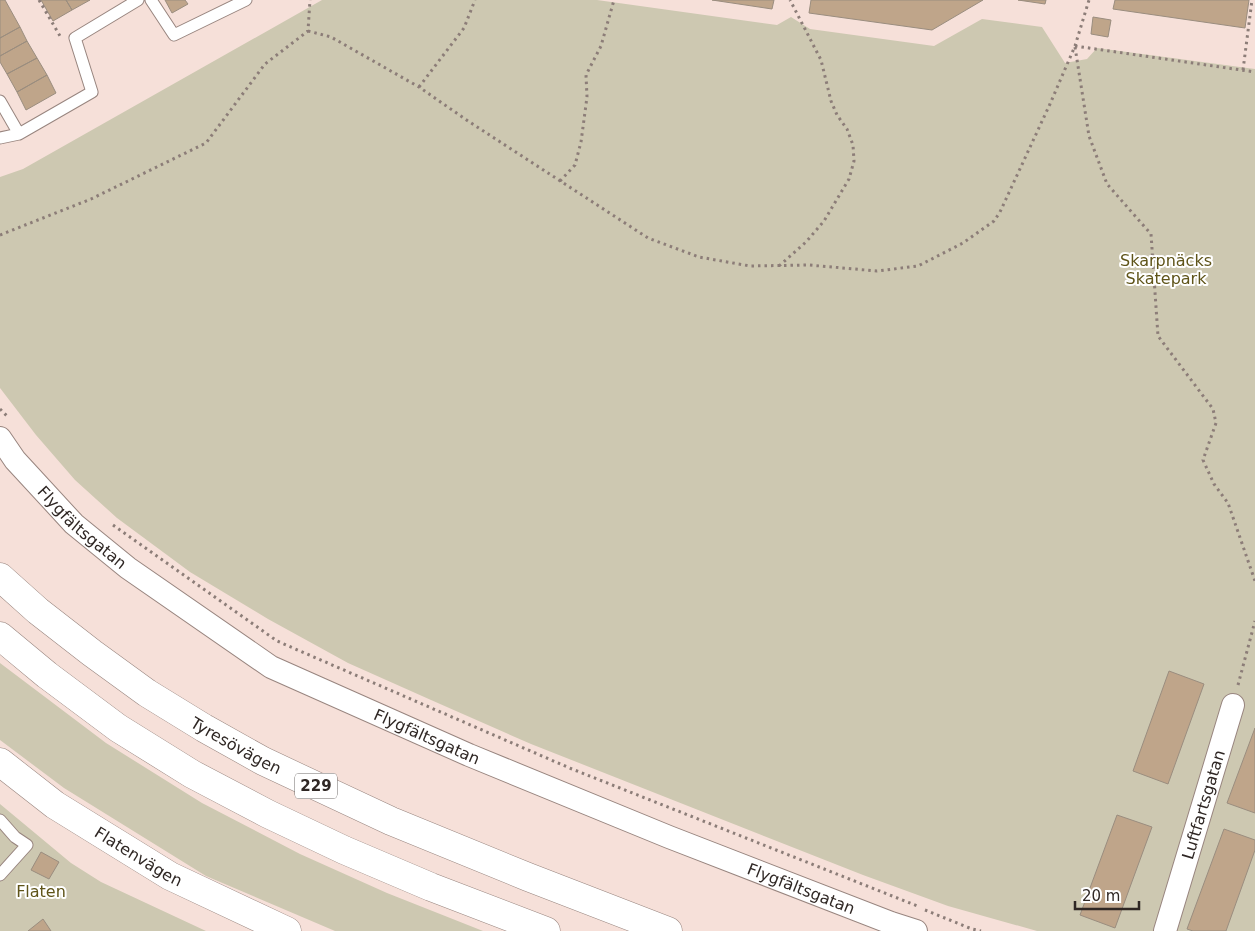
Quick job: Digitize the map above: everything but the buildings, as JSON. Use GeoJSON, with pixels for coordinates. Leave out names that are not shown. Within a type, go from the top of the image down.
{"type":"FeatureCollection","features":[{"type":"Feature","properties":{"kind":"main road","name":"Tyresövägen"},"geometry":{"type":"LineString","coordinates":[[0,577],[38,611],[147,693],[263,761],[391,821],[668,931]]}},
{"type":"Feature","properties":{"kind":"main road"},"geometry":{"type":"LineString","coordinates":[[0,636],[47,675],[118,728],[192,774],[268,814],[344,850],[431,887],[546,931]]}},
{"type":"Feature","properties":{"kind":"main road","name":"Flatenvägen"},"geometry":{"type":"LineString","coordinates":[[0,762],[55,805],[170,876],[287,931]]}},
{"type":"Feature","properties":{"kind":"street","name":"Flygfältsgatan"},"geometry":{"type":"LineString","coordinates":[[6,430],[15,460],[74,524],[128,568],[270,667],[469,755],[669,837],[916,931]]}},
{"type":"Feature","properties":{"kind":"street","name":"Luftfartsgatan"},"geometry":{"type":"LineString","coordinates":[[1165,931],[1233,705]]}},
{"type":"Feature","properties":{"kind":"lane"},"geometry":{"type":"LineString","coordinates":[[0,138],[19,134],[92,92],[75,38],[138,0]]}},
{"type":"Feature","properties":{"kind":"lane"},"geometry":{"type":"LineString","coordinates":[[151,0],[174,35],[246,0]]}},
{"type":"Feature","properties":{"kind":"lane"},"geometry":{"type":"LineString","coordinates":[[0,101],[19,134]]}},
{"type":"Feature","properties":{"kind":"lane"},"geometry":{"type":"LineString","coordinates":[[0,820],[15,837],[27,845],[0,875]]}},
{"type":"Feature","properties":{"kind":"path"},"geometry":{"type":"LineString","coordinates":[[0,235],[91,199],[206,143],[264,64],[308,31],[310,0]]}},
{"type":"Feature","properties":{"kind":"path"},"geometry":{"type":"LineString","coordinates":[[419,87],[464,28],[474,0]]}},
{"type":"Feature","properties":{"kind":"path"},"geometry":{"type":"LineString","coordinates":[[560,181],[575,165],[581,142],[587,97],[586,75],[601,46],[614,0]]}},
{"type":"Feature","properties":{"kind":"path"},"geometry":{"type":"LineString","coordinates":[[779,266],[806,242],[824,221],[849,179],[854,161],[853,145],[847,129],[837,116],[831,102],[821,60],[790,0]]}},
{"type":"Feature","properties":{"kind":"path"},"geometry":{"type":"LineString","coordinates":[[308,31],[331,38],[419,87],[648,238],[699,257],[750,266],[808,265],[877,271],[918,266],[963,243],[994,221],[1000,212],[1050,104],[1074,46],[1089,0]]}},
{"type":"Feature","properties":{"kind":"path"},"geometry":{"type":"LineString","coordinates":[[1243,70],[1252,0]]}},
{"type":"Feature","properties":{"kind":"path"},"geometry":{"type":"LineString","coordinates":[[1074,46],[1255,72]]}},
{"type":"Feature","properties":{"kind":"path"},"geometry":{"type":"LineString","coordinates":[[1074,46],[1089,136],[1107,184],[1151,234],[1158,336],[1213,409],[1216,424],[1203,460],[1214,484],[1228,503],[1255,581]]}},
{"type":"Feature","properties":{"kind":"path"},"geometry":{"type":"LineString","coordinates":[[0,409],[6,430]]}},
{"type":"Feature","properties":{"kind":"path"},"geometry":{"type":"LineString","coordinates":[[111,524],[277,641],[572,769],[981,931]]}},
{"type":"Feature","properties":{"kind":"path"},"geometry":{"type":"LineString","coordinates":[[1233,705],[1255,621]]}},
{"type":"Feature","properties":{"kind":"green space","name":"Skarpnäcks Skatepark"},"geometry":{"type":"Polygon","coordinates":[[[322,0],[597,0],[777,25],[791,17],[810,29],[934,46],[982,19],[1042,27],[1065,63],[1087,59],[1097,48],[1255,69],[1255,931],[1037,931],[948,906],[863,875],[531,744],[348,663],[268,619],[190,572],[117,518],[75,480],[36,435],[0,388],[0,177],[23,169],[322,0]]]}},
{"type":"Feature","properties":{"kind":"green space"},"geometry":{"type":"Polygon","coordinates":[[[0,663],[106,743],[202,803],[300,854],[387,893],[483,931],[335,931],[206,876],[64,788],[0,740],[0,663]]]}},
{"type":"Feature","properties":{"kind":"green space","name":"Flaten"},"geometry":{"type":"Polygon","coordinates":[[[0,804],[71,863],[101,882],[206,931],[0,931],[0,804]]]}}]}
